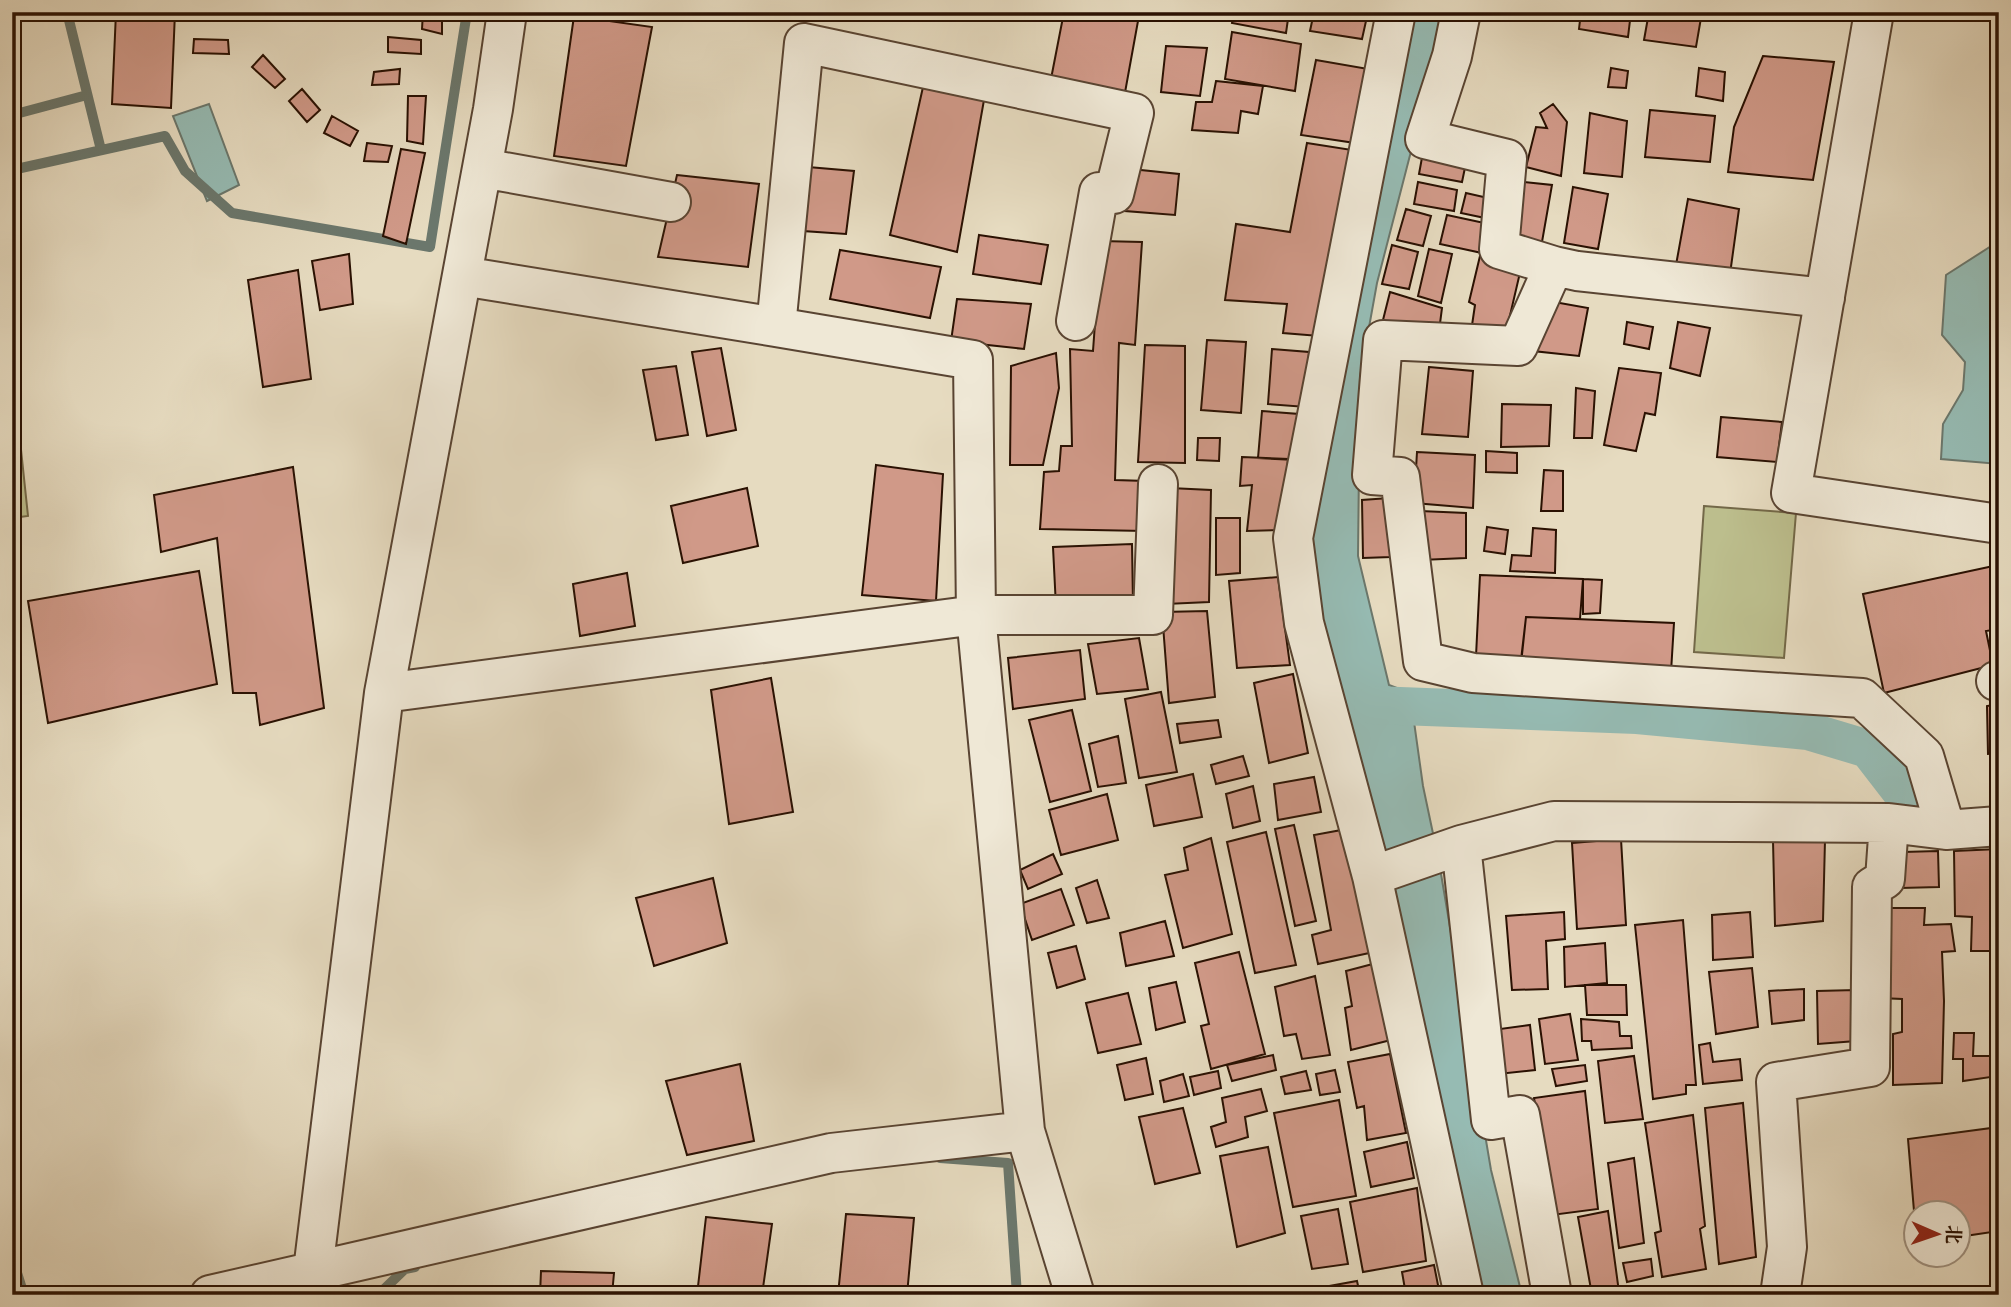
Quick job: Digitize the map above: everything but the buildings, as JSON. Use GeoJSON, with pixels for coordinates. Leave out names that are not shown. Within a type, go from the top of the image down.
{"type":"FeatureCollection","features":[{"type":"Feature","properties":{"kind":"street"},"geometry":{"type":"LineString","coordinates":[[311,1283],[384,692],[482,168],[507,12]]}},
{"type":"Feature","properties":{"kind":"street"},"geometry":{"type":"LineString","coordinates":[[1396,12],[1293,538],[1304,623],[1372,876],[1464,1295]]}},
{"type":"Feature","properties":{"kind":"street"},"geometry":{"type":"LineString","coordinates":[[1461,12],[1452,56],[1425,139],[1507,159],[1499,248],[1577,271],[1825,298]]}},
{"type":"Feature","properties":{"kind":"street"},"geometry":{"type":"LineString","coordinates":[[1874,12],[1791,493],[1999,524]]}},
{"type":"Feature","properties":{"kind":"street"},"geometry":{"type":"LineString","coordinates":[[776,327],[804,43],[1134,113],[1114,194],[1099,192],[1076,321]]}},
{"type":"Feature","properties":{"kind":"street"},"geometry":{"type":"LineString","coordinates":[[482,168],[671,202]]}},
{"type":"Feature","properties":{"kind":"street"},"geometry":{"type":"LineString","coordinates":[[1554,265],[1518,346],[1383,340],[1372,475],[1400,477],[1423,661],[1473,673],[1862,698],[1924,756],[1946,830]]}},
{"type":"Feature","properties":{"kind":"street"},"geometry":{"type":"LineString","coordinates":[[462,276],[973,360],[976,615],[1026,1131],[1075,1295]]}},
{"type":"Feature","properties":{"kind":"street"},"geometry":{"type":"LineString","coordinates":[[384,692],[976,615],[1153,615],[1158,484]]}},
{"type":"Feature","properties":{"kind":"street"},"geometry":{"type":"LineString","coordinates":[[1372,876],[1461,845],[1554,821],[1889,823],[1946,830],[1999,826]]}},
{"type":"Feature","properties":{"kind":"street"},"geometry":{"type":"LineString","coordinates":[[1780,1295],[1787,1247],[1776,1082],[1871,1067],[1872,887],[1885,879],[1889,823]]}},
{"type":"Feature","properties":{"kind":"street"},"geometry":{"type":"LineString","coordinates":[[1461,845],[1491,1120],[1520,1115],[1552,1295]]}},
{"type":"Feature","properties":{"kind":"street"},"geometry":{"type":"LineString","coordinates":[[210,1295],[311,1283],[831,1153],[1026,1131]]}},
{"type":"Feature","properties":{"kind":"green space"},"geometry":{"type":"Polygon","coordinates":[[[12,364],[28,516],[12,518],[12,364]]]}},
{"type":"Feature","properties":{"kind":"green space"},"geometry":{"type":"Polygon","coordinates":[[[1704,506],[1796,513],[1784,658],[1694,652],[1704,506]]]}},
{"type":"Feature","properties":{"kind":"water"},"geometry":{"type":"Polygon","coordinates":[[[1396,12],[1447,12],[1377,283],[1360,377],[1358,556],[1389,685],[1410,693],[1423,786],[1439,862],[1491,1170],[1522,1295],[1464,1295],[1320,641],[1307,472],[1396,12]]]}},
{"type":"Feature","properties":{"kind":"water"},"geometry":{"type":"Polygon","coordinates":[[[209,104],[239,185],[207,201],[173,116],[209,104]]]}},
{"type":"Feature","properties":{"kind":"water"},"geometry":{"type":"Polygon","coordinates":[[[1999,241],[1999,464],[1941,459],[1943,424],[1963,390],[1965,362],[1942,335],[1946,275],[1999,241]]]}},
{"type":"Feature","properties":{"kind":"waterway"},"geometry":{"type":"LineString","coordinates":[[67,12],[101,150]]}},
{"type":"Feature","properties":{"kind":"waterway"},"geometry":{"type":"LineString","coordinates":[[12,170],[165,136],[185,171],[232,213],[430,247],[467,12]]}},
{"type":"Feature","properties":{"kind":"waterway"},"geometry":{"type":"LineString","coordinates":[[12,115],[87,95]]}},
{"type":"Feature","properties":{"kind":"waterway"},"geometry":{"type":"LineString","coordinates":[[1373,705],[1637,715],[1808,731],[1868,749],[1905,797]]}},
{"type":"Feature","properties":{"kind":"waterway"},"geometry":{"type":"LineString","coordinates":[[940,1158],[1008,1163],[1017,1295]]}},
{"type":"Feature","properties":{"kind":"waterway"},"geometry":{"type":"LineString","coordinates":[[12,1257],[24,1295]]}},
{"type":"Feature","properties":{"kind":"waterway"},"geometry":{"type":"LineString","coordinates":[[378,1295],[405,1269],[415,1267]]}}]}
